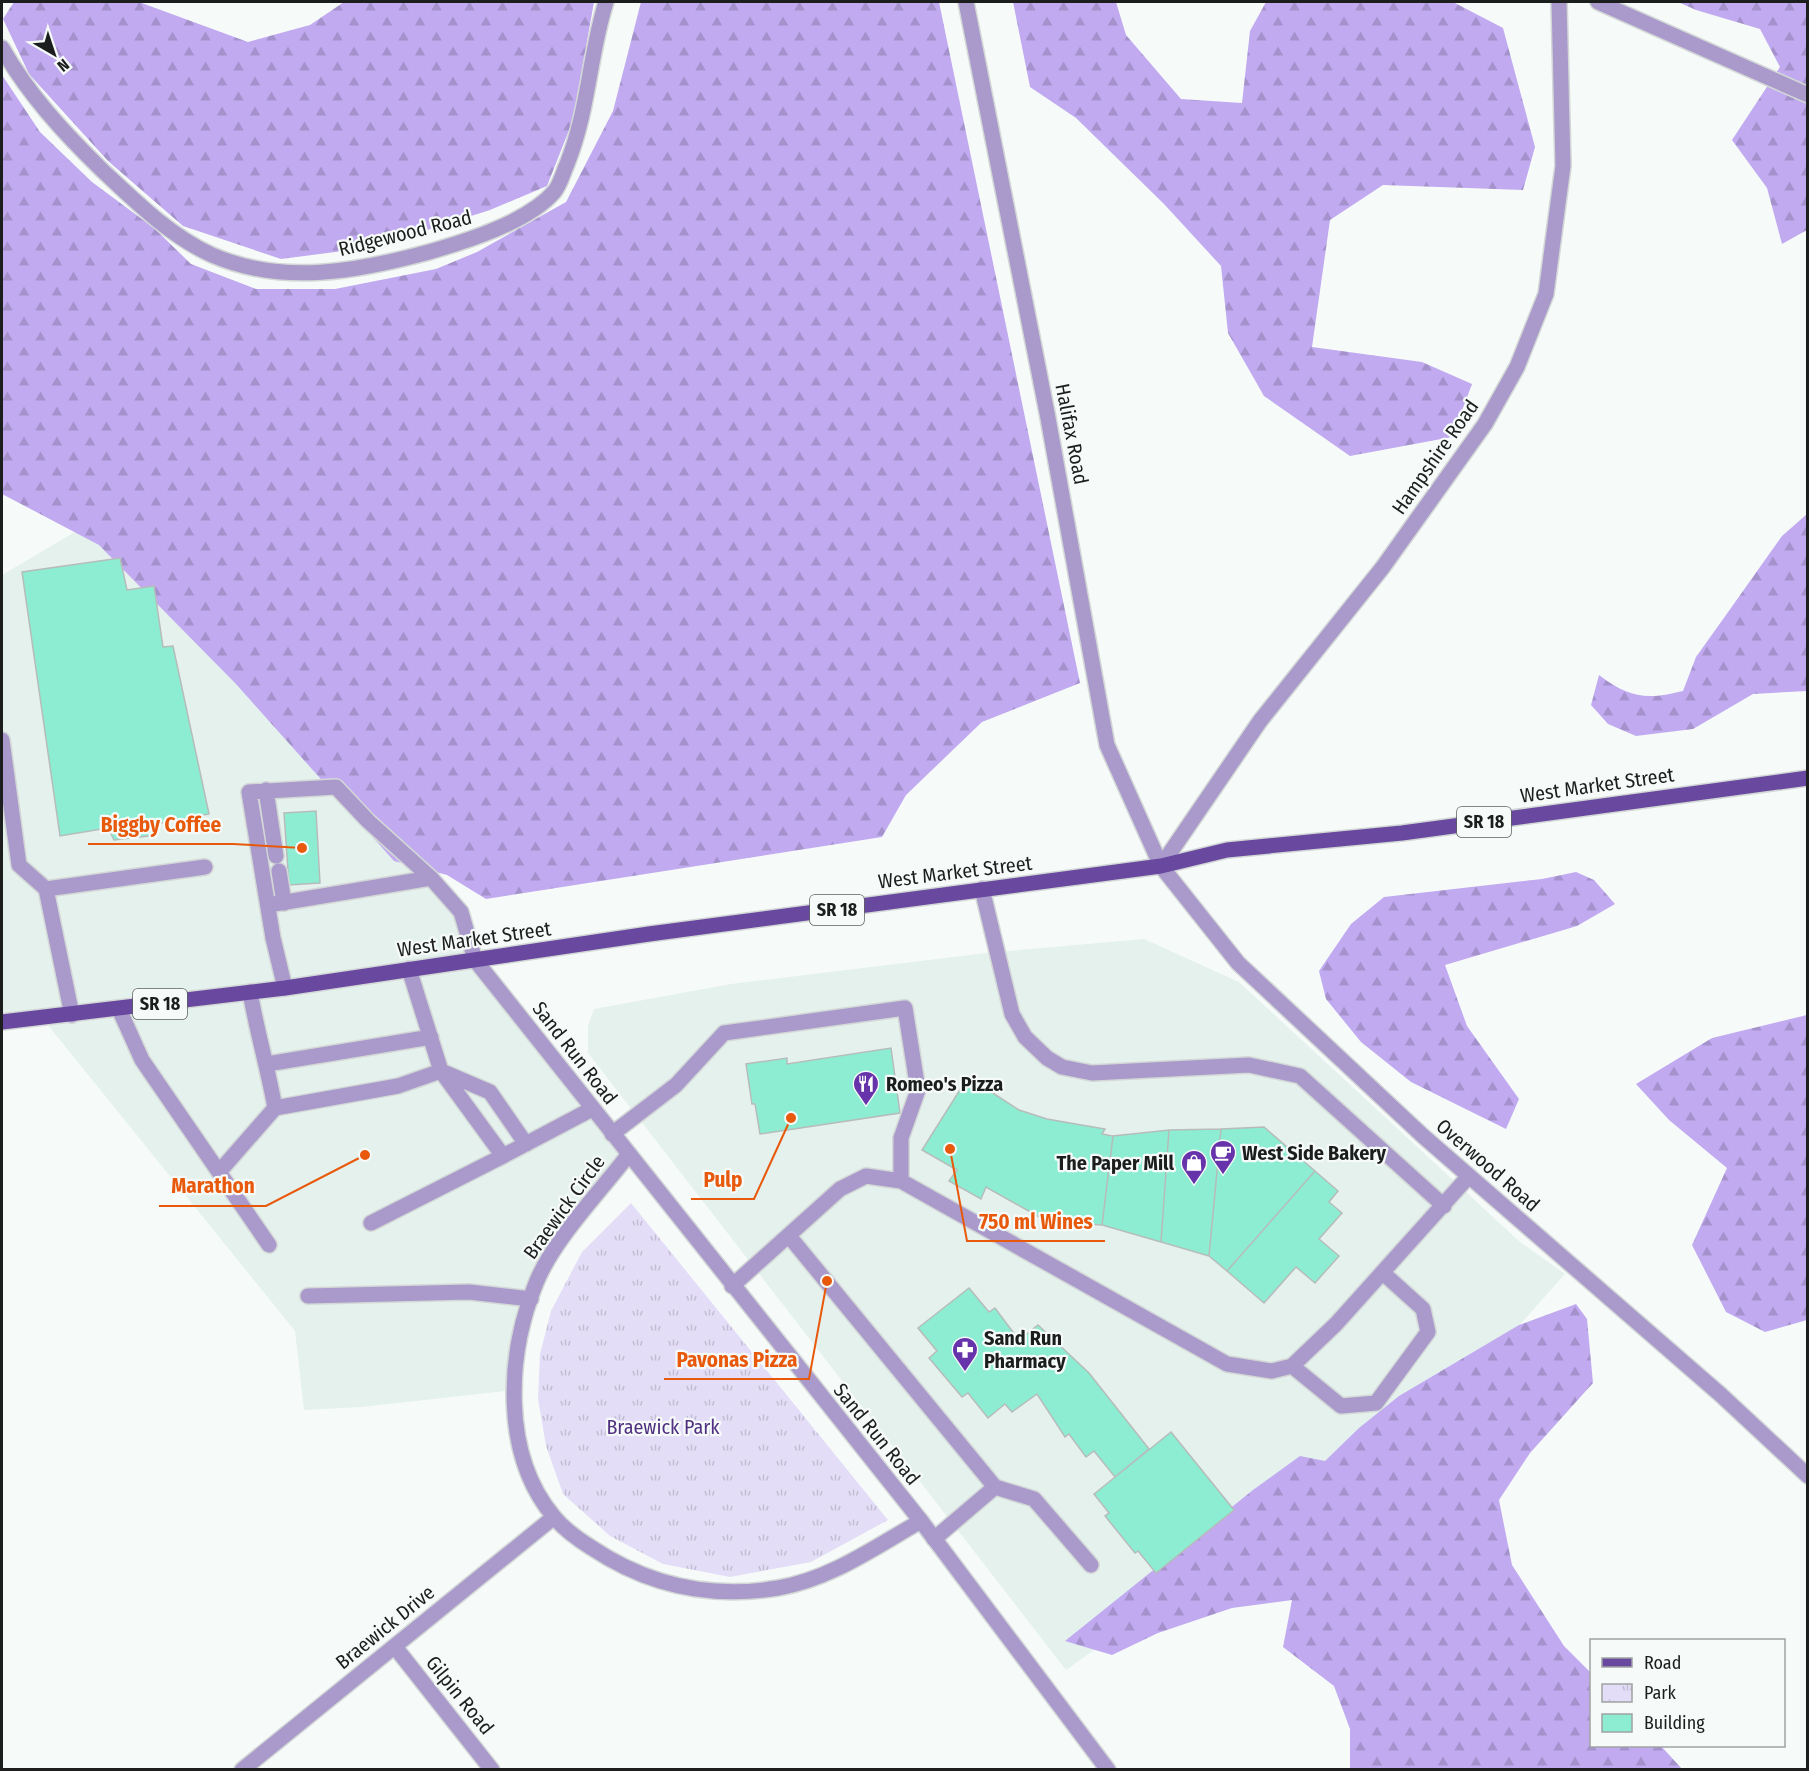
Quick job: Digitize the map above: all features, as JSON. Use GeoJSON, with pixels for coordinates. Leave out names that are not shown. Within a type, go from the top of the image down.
{"type":"FeatureCollection","features":[{"type":"Feature","properties":{"kind":"main road","name":"West Market Street"},"geometry":{"type":"LineString","coordinates":[[2,1022],[285,988],[982,889],[1161,866],[1227,850],[1402,833],[1808,778]]}},
{"type":"Feature","properties":{"kind":"street","name":"Ridgewood Road"},"geometry":{"type":"LineString","coordinates":[[2,48],[14,70],[61,131],[129,195],[174,233],[213,255],[254,268],[302,273],[337,273],[369,268],[484,235],[536,210],[556,190],[579,131],[599,22],[606,2]]}},
{"type":"Feature","properties":{"kind":"street","name":"Halifax Road"},"geometry":{"type":"LineString","coordinates":[[966,2],[1048,418],[1107,745],[1161,866]]}},
{"type":"Feature","properties":{"kind":"street","name":"Hampshire Road"},"geometry":{"type":"LineString","coordinates":[[1161,866],[1260,721],[1383,567],[1485,424],[1517,368],[1546,294],[1563,166],[1559,2]]}},
{"type":"Feature","properties":{"kind":"street"},"geometry":{"type":"LineString","coordinates":[[1598,2],[1808,95]]}},
{"type":"Feature","properties":{"kind":"street"},"geometry":{"type":"LineString","coordinates":[[2,740],[19,865],[46,889],[72,1015]]}},
{"type":"Feature","properties":{"kind":"street"},"geometry":{"type":"LineString","coordinates":[[285,988],[249,792],[336,787],[368,821],[430,878],[461,912],[475,960]]}},
{"type":"Feature","properties":{"kind":"street"},"geometry":{"type":"LineString","coordinates":[[266,790],[284,903]]}},
{"type":"Feature","properties":{"kind":"street","name":"Overwood Road"},"geometry":{"type":"LineString","coordinates":[[1161,866],[1238,963],[1469,1176],[1721,1395],[1808,1476]]}},
{"type":"Feature","properties":{"kind":"street"},"geometry":{"type":"LineString","coordinates":[[46,889],[205,867]]}},
{"type":"Feature","properties":{"kind":"street"},"geometry":{"type":"LineString","coordinates":[[268,905],[430,878]]}},
{"type":"Feature","properties":{"kind":"street"},"geometry":{"type":"LineString","coordinates":[[982,889],[1012,1014],[1025,1037],[1047,1058],[1062,1067],[1092,1073],[1249,1065],[1300,1076],[1444,1206]]}},
{"type":"Feature","properties":{"kind":"street","name":"Sand Run Road"},"geometry":{"type":"LineString","coordinates":[[475,960],[921,1521],[1108,1770]]}},
{"type":"Feature","properties":{"kind":"street"},"geometry":{"type":"LineString","coordinates":[[409,969],[441,1071],[503,1156]]}},
{"type":"Feature","properties":{"kind":"street"},"geometry":{"type":"LineString","coordinates":[[250,992],[259,1044],[267,1064],[275,1108]]}},
{"type":"Feature","properties":{"kind":"street"},"geometry":{"type":"LineString","coordinates":[[612,1134],[676,1085],[724,1033],[905,1008],[918,1090],[901,1138],[901,1181]]}},
{"type":"Feature","properties":{"kind":"street"},"geometry":{"type":"LineString","coordinates":[[118,1009],[142,1060],[269,1245]]}},
{"type":"Feature","properties":{"kind":"street"},"geometry":{"type":"LineString","coordinates":[[267,1064],[431,1037]]}},
{"type":"Feature","properties":{"kind":"street"},"geometry":{"type":"LineString","coordinates":[[219,1172],[275,1108],[398,1086],[441,1071],[490,1092],[526,1143]]}},
{"type":"Feature","properties":{"kind":"street"},"geometry":{"type":"LineString","coordinates":[[371,1222],[592,1109]]}},
{"type":"Feature","properties":{"kind":"street","name":"Braewick Circle"},"geometry":{"type":"LineString","coordinates":[[628,1154],[550,1256],[531,1299],[516,1347],[517,1427],[525,1462],[537,1489],[554,1517],[581,1540],[619,1565],[675,1587],[712,1593],[746,1592],[808,1581],[843,1567],[921,1521]]}},
{"type":"Feature","properties":{"kind":"street"},"geometry":{"type":"LineString","coordinates":[[732,1286],[840,1189],[866,1176],[901,1181],[1227,1364],[1272,1371],[1292,1366],[1383,1273],[1469,1176]]}},
{"type":"Feature","properties":{"kind":"street"},"geometry":{"type":"LineString","coordinates":[[789,1236],[995,1487],[1034,1499],[1091,1565]]}},
{"type":"Feature","properties":{"kind":"street"},"geometry":{"type":"LineString","coordinates":[[1292,1366],[1341,1406],[1376,1403],[1428,1332],[1423,1309],[1383,1273]]}},
{"type":"Feature","properties":{"kind":"street"},"geometry":{"type":"LineString","coordinates":[[308,1296],[469,1292],[531,1299]]}},
{"type":"Feature","properties":{"kind":"street"},"geometry":{"type":"LineString","coordinates":[[934,1539],[995,1487]]}},
{"type":"Feature","properties":{"kind":"street","name":"Braewick Drive"},"geometry":{"type":"LineString","coordinates":[[242,1770],[554,1517]]}},
{"type":"Feature","properties":{"kind":"street","name":"Gilpin Road"},"geometry":{"type":"LineString","coordinates":[[395,1647],[492,1770]]}},
{"type":"Feature","properties":{"kind":"shaded area"},"geometry":{"type":"Polygon","coordinates":[[[97,519],[461,912],[475,960],[629,1154],[536,1283],[515,1390],[362,1407],[304,1410],[295,1331],[43,1019],[2,1022],[2,575],[97,519]]]}},
{"type":"Feature","properties":{"kind":"shaded area"},"geometry":{"type":"Polygon","coordinates":[[[1144,939],[1239,982],[1520,1242],[1565,1274],[1354,1511],[1311,1495],[1066,1670],[588,1053],[588,1026],[594,1009],[731,984],[986,953],[1144,939]]]}},
{"type":"Feature","properties":{"kind":"green space"},"geometry":{"type":"Polygon","coordinates":[[[14,2],[139,2],[248,42],[310,25],[344,2],[594,2],[573,120],[547,186],[490,210],[374,247],[281,259],[183,226],[108,161],[29,74],[3,19],[14,2]]]}},
{"type":"Feature","properties":{"kind":"green space"},"geometry":{"type":"Polygon","coordinates":[[[641,2],[939,2],[1080,683],[982,722],[906,795],[882,837],[486,899],[447,875],[394,861],[236,684],[99,545],[2,494],[2,75],[40,132],[92,182],[154,228],[191,264],[256,289],[335,289],[436,269],[477,252],[566,202],[613,111],[641,2]]]}},
{"type":"Feature","properties":{"kind":"green space"},"geometry":{"type":"Polygon","coordinates":[[[1013,2],[1116,2],[1126,35],[1181,99],[1242,103],[1250,31],[1266,2],[1453,2],[1503,28],[1535,147],[1523,190],[1383,185],[1330,220],[1312,347],[1422,362],[1472,384],[1452,437],[1350,456],[1264,396],[1228,333],[1221,266],[1164,204],[1076,118],[1030,87],[1013,2]]]}},
{"type":"Feature","properties":{"kind":"green space"},"geometry":{"type":"Polygon","coordinates":[[[1678,2],[1807,2],[1807,230],[1782,244],[1767,188],[1732,140],[1780,67],[1760,29],[1696,10],[1678,2]]]}},
{"type":"Feature","properties":{"kind":"green space"},"geometry":{"type":"Polygon","coordinates":[[[1807,514],[1807,691],[1753,694],[1693,729],[1636,736],[1608,724],[1591,705],[1599,675],[1629,693],[1639,695],[1659,696],[1683,691],[1696,657],[1782,536],[1807,514]]]}},
{"type":"Feature","properties":{"kind":"green space"},"geometry":{"type":"Polygon","coordinates":[[[1576,872],[1594,880],[1615,904],[1577,926],[1445,965],[1467,1026],[1519,1099],[1506,1129],[1411,1082],[1361,1042],[1326,999],[1319,971],[1351,924],[1384,897],[1542,879],[1576,872]]]}},
{"type":"Feature","properties":{"kind":"green space"},"geometry":{"type":"Polygon","coordinates":[[[1807,1015],[1807,1320],[1765,1332],[1726,1312],[1692,1245],[1727,1168],[1669,1120],[1636,1084],[1712,1038],[1807,1015]]]}},
{"type":"Feature","properties":{"kind":"green space","name":"Braewick Park"},"geometry":{"type":"Polygon","coordinates":[[[631,1203],[888,1520],[811,1562],[730,1577],[663,1564],[610,1536],[563,1494],[546,1446],[538,1399],[540,1354],[551,1311],[582,1252],[631,1203]]]}},
{"type":"Feature","properties":{"kind":"green space"},"geometry":{"type":"Polygon","coordinates":[[[1576,1304],[1587,1319],[1593,1383],[1530,1453],[1499,1500],[1512,1565],[1564,1646],[1590,1672],[1590,1747],[1662,1747],[1682,1769],[1350,1769],[1350,1729],[1334,1686],[1283,1647],[1292,1600],[1232,1608],[1158,1633],[1112,1655],[1065,1641],[1253,1490],[1300,1456],[1325,1461],[1359,1428],[1399,1396],[1519,1325],[1576,1304]]]}},
{"type":"Feature","properties":{"kind":"building"},"geometry":{"type":"Polygon","coordinates":[[[120,558],[127,590],[154,586],[163,647],[173,646],[209,814],[156,824],[157,835],[114,840],[108,828],[60,836],[22,572],[120,558]]]}},
{"type":"Feature","properties":{"kind":"building"},"geometry":{"type":"Polygon","coordinates":[[[316,811],[320,883],[289,885],[284,813],[316,811]]]}},
{"type":"Feature","properties":{"kind":"building"},"geometry":{"type":"Polygon","coordinates":[[[891,1048],[900,1113],[760,1134],[755,1104],[752,1104],[746,1064],[787,1058],[787,1064],[891,1048]]]}},
{"type":"Feature","properties":{"kind":"building"},"geometry":{"type":"Polygon","coordinates":[[[968,1077],[1019,1110],[1047,1119],[1105,1129],[1102,1134],[1113,1136],[1102,1225],[1048,1222],[986,1187],[981,1199],[949,1181],[957,1170],[922,1150],[968,1077]]]}},
{"type":"Feature","properties":{"kind":"building"},"geometry":{"type":"Polygon","coordinates":[[[1264,1127],[1315,1171],[1227,1271],[1209,1256],[1221,1129],[1264,1127]]]}},
{"type":"Feature","properties":{"kind":"building"},"geometry":{"type":"Polygon","coordinates":[[[1221,1129],[1209,1256],[1161,1242],[1169,1130],[1221,1129]]]}},
{"type":"Feature","properties":{"kind":"building"},"geometry":{"type":"Polygon","coordinates":[[[1169,1130],[1161,1242],[1102,1225],[1113,1136],[1169,1130]]]}},
{"type":"Feature","properties":{"kind":"building"},"geometry":{"type":"Polygon","coordinates":[[[1315,1171],[1338,1191],[1329,1202],[1342,1213],[1319,1239],[1339,1256],[1315,1283],[1296,1267],[1264,1303],[1227,1271],[1315,1171]]]}},
{"type":"Feature","properties":{"kind":"building"},"geometry":{"type":"Polygon","coordinates":[[[969,1288],[989,1312],[995,1308],[1019,1340],[1038,1325],[1089,1373],[1149,1449],[1115,1477],[1094,1451],[1086,1457],[1069,1434],[1065,1437],[1037,1394],[1012,1412],[1005,1404],[988,1418],[968,1393],[962,1397],[929,1358],[937,1351],[918,1328],[969,1288]]]}},
{"type":"Feature","properties":{"kind":"building"},"geometry":{"type":"Polygon","coordinates":[[[1171,1432],[1234,1510],[1156,1573],[1138,1551],[1135,1553],[1105,1516],[1109,1513],[1094,1494],[1171,1432]]]}},
{"type":"Feature","properties":{"kind":"place","name":"Biggby Coffee"},"geometry":{"type":"Point","coordinates":[302,848]}},
{"type":"Feature","properties":{"kind":"place","name":"Romeo's Pizza"},"geometry":{"type":"Point","coordinates":[866,1107]}},
{"type":"Feature","properties":{"kind":"place","name":"Pulp"},"geometry":{"type":"Point","coordinates":[791,1118]}},
{"type":"Feature","properties":{"kind":"place","name":"750 ml Wines"},"geometry":{"type":"Point","coordinates":[950,1149]}},
{"type":"Feature","properties":{"kind":"place","name":"Marathon"},"geometry":{"type":"Point","coordinates":[365,1155]}},
{"type":"Feature","properties":{"kind":"place","name":"West Side Bakery"},"geometry":{"type":"Point","coordinates":[1223,1176]}},
{"type":"Feature","properties":{"kind":"place","name":"The Paper Mill"},"geometry":{"type":"Point","coordinates":[1194,1186]}},
{"type":"Feature","properties":{"kind":"place","name":"Pavonas Pizza"},"geometry":{"type":"Point","coordinates":[827,1281]}},
{"type":"Feature","properties":{"kind":"place","name":"Sand Run Pharmacy"},"geometry":{"type":"Point","coordinates":[965,1373]}}]}
